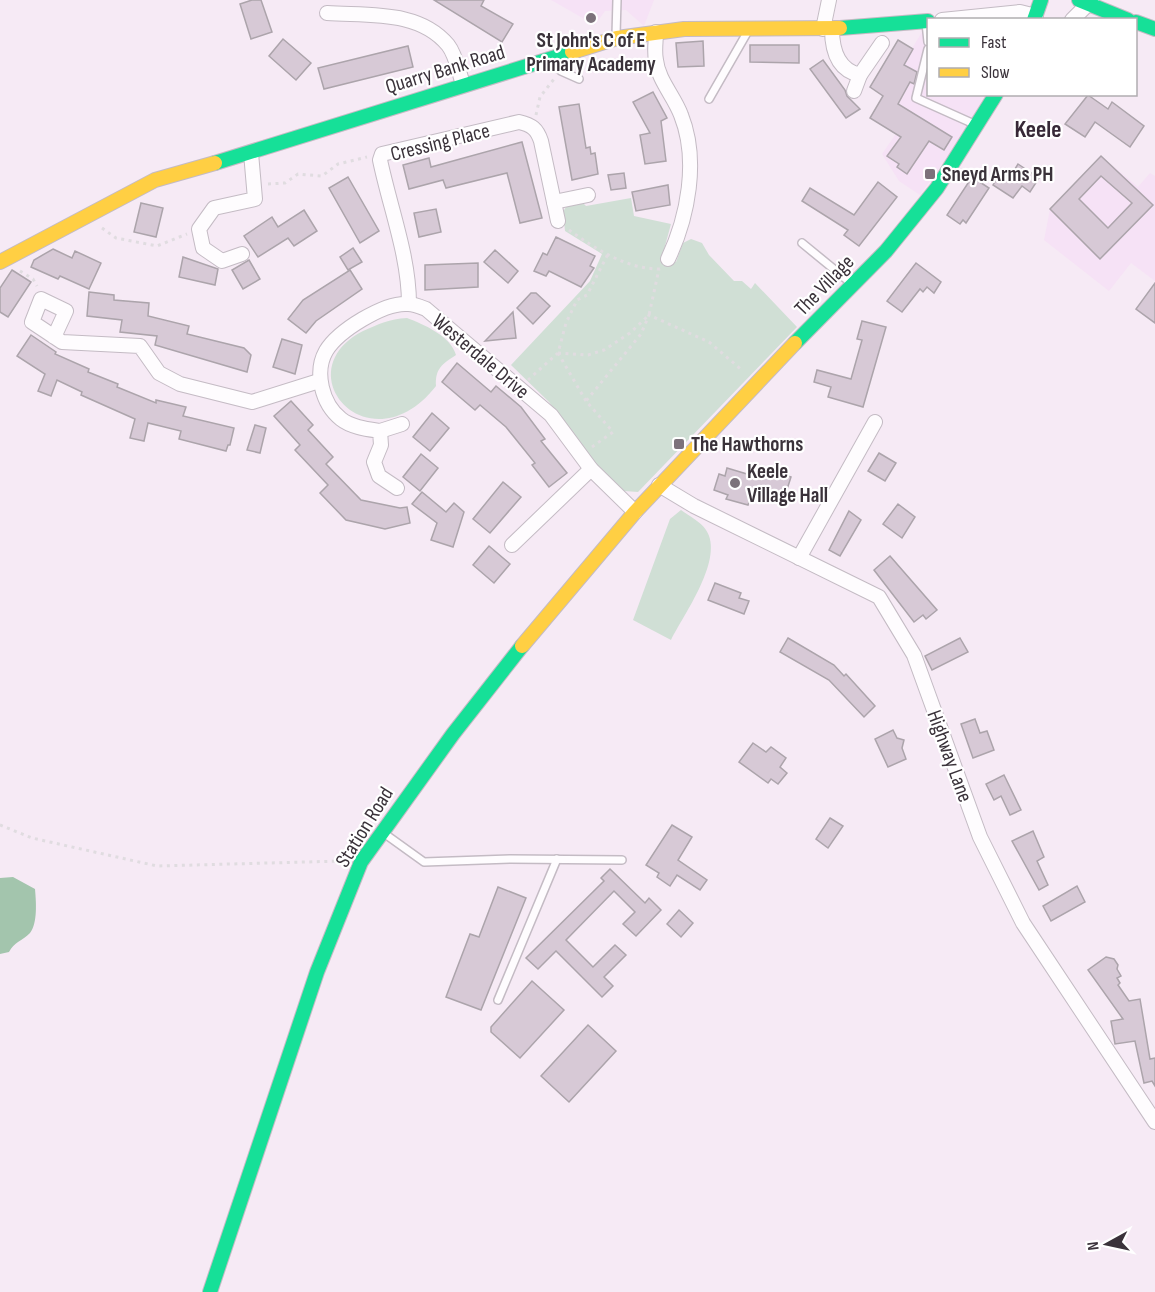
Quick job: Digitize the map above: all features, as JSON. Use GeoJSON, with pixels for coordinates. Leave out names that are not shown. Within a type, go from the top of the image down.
{"type":"FeatureCollection","features":[{"type":"Feature","properties":{"kind":"street"},"geometry":{"type":"LineString","coordinates":[[829,0],[827,29],[837,58],[854,73],[860,75]]}},
{"type":"Feature","properties":{"kind":"street"},"geometry":{"type":"LineString","coordinates":[[962,18],[1020,12],[1035,18],[1041,0]]}},
{"type":"Feature","properties":{"kind":"street"},"geometry":{"type":"LineString","coordinates":[[1074,18],[1087,1],[1124,18]]}},
{"type":"Feature","properties":{"kind":"street"},"geometry":{"type":"LineString","coordinates":[[327,13],[407,19],[427,26],[449,47],[463,84]]}},
{"type":"Feature","properties":{"kind":"street","name":"Quarry Bank Road"},"geometry":{"type":"LineString","coordinates":[[2,261],[155,180],[251,153],[463,84],[617,38],[684,29],[827,29],[927,21]]}},
{"type":"Feature","properties":{"kind":"street"},"geometry":{"type":"LineString","coordinates":[[1137,22],[1155,29]]}},
{"type":"Feature","properties":{"kind":"street"},"geometry":{"type":"LineString","coordinates":[[656,32],[656,61],[681,114],[688,139],[686,211],[680,234],[664,264]]}},
{"type":"Feature","properties":{"kind":"street"},"geometry":{"type":"LineString","coordinates":[[854,91],[860,75],[882,42]]}},
{"type":"Feature","properties":{"kind":"street","name":"The Village"},"geometry":{"type":"LineString","coordinates":[[659,485],[756,382],[854,286],[937,188],[995,96]]}},
{"type":"Feature","properties":{"kind":"street","name":"Cressing Place"},"geometry":{"type":"LineString","coordinates":[[409,304],[407,269],[389,206],[380,160],[382,154],[519,123],[531,126]]}},
{"type":"Feature","properties":{"kind":"street"},"geometry":{"type":"LineString","coordinates":[[531,126],[537,130],[541,141],[558,222]]}},
{"type":"Feature","properties":{"kind":"street"},"geometry":{"type":"LineString","coordinates":[[242,254],[222,261],[203,248],[199,229],[214,208],[255,199],[251,153]]}},
{"type":"Feature","properties":{"kind":"street"},"geometry":{"type":"LineString","coordinates":[[554,202],[588,195]]}},
{"type":"Feature","properties":{"kind":"street"},"geometry":{"type":"LineString","coordinates":[[54,337],[66,311],[41,299],[32,322],[54,337],[62,342],[140,346],[159,373],[180,384],[252,402],[319,381],[326,399],[340,418],[359,428],[380,431],[402,424]]}},
{"type":"Feature","properties":{"kind":"street","name":"Westerdale Drive"},"geometry":{"type":"LineString","coordinates":[[319,381],[325,352],[342,333],[393,305],[409,304],[426,309],[551,415],[591,469],[635,512]]}},
{"type":"Feature","properties":{"kind":"street"},"geometry":{"type":"LineString","coordinates":[[799,558],[875,422]]}},
{"type":"Feature","properties":{"kind":"street"},"geometry":{"type":"LineString","coordinates":[[380,431],[381,445],[374,462],[379,476],[397,488]]}},
{"type":"Feature","properties":{"kind":"street"},"geometry":{"type":"LineString","coordinates":[[512,545],[591,469]]}},
{"type":"Feature","properties":{"kind":"street","name":"Station Road"},"geometry":{"type":"LineString","coordinates":[[210,1292],[317,972],[362,862],[382,831],[510,661],[659,485]]}},
{"type":"Feature","properties":{"kind":"street","name":"Highway Lane"},"geometry":{"type":"LineString","coordinates":[[659,485],[694,506],[879,597],[914,655],[980,837],[1023,923],[1155,1122]]}},
{"type":"Feature","properties":{"kind":"lane"},"geometry":{"type":"LineString","coordinates":[[617,0],[617,38]]}},
{"type":"Feature","properties":{"kind":"lane"},"geometry":{"type":"LineString","coordinates":[[710,99],[748,29]]}},
{"type":"Feature","properties":{"kind":"lane"},"geometry":{"type":"LineString","coordinates":[[927,53],[916,98],[976,126]]}},
{"type":"Feature","properties":{"kind":"lane"},"geometry":{"type":"LineString","coordinates":[[553,57],[561,71],[579,79]]}},
{"type":"Feature","properties":{"kind":"lane"},"geometry":{"type":"LineString","coordinates":[[802,243],[854,286]]}},
{"type":"Feature","properties":{"kind":"lane"},"geometry":{"type":"LineString","coordinates":[[382,831],[424,862],[622,860]]}},
{"type":"Feature","properties":{"kind":"lane"},"geometry":{"type":"LineString","coordinates":[[498,1000],[557,859]]}},
{"type":"Feature","properties":{"kind":"path"},"geometry":{"type":"LineString","coordinates":[[531,126],[539,108],[540,97],[561,71]]}},
{"type":"Feature","properties":{"kind":"path"},"geometry":{"type":"LineString","coordinates":[[254,185],[285,183],[298,174],[322,176],[338,164],[382,154]]}},
{"type":"Feature","properties":{"kind":"path"},"geometry":{"type":"LineString","coordinates":[[93,213],[105,232],[116,238],[157,246],[199,229]]}},
{"type":"Feature","properties":{"kind":"path"},"geometry":{"type":"LineString","coordinates":[[558,222],[589,244],[634,267],[664,264],[641,334],[586,401]]}},
{"type":"Feature","properties":{"kind":"path"},"geometry":{"type":"LineString","coordinates":[[519,388],[558,353],[566,323],[577,300],[587,295],[608,254]]}},
{"type":"Feature","properties":{"kind":"path"},"geometry":{"type":"LineString","coordinates":[[2,261],[33,279],[41,299]]}},
{"type":"Feature","properties":{"kind":"path"},"geometry":{"type":"LineString","coordinates":[[558,353],[588,355],[604,350],[630,333],[649,315]]}},
{"type":"Feature","properties":{"kind":"path"},"geometry":{"type":"LineString","coordinates":[[649,315],[709,342],[756,382]]}},
{"type":"Feature","properties":{"kind":"path"},"geometry":{"type":"LineString","coordinates":[[558,353],[586,401],[613,432],[581,455]]}},
{"type":"Feature","properties":{"kind":"path"},"geometry":{"type":"LineString","coordinates":[[0,825],[32,838],[157,866],[362,862]]}},
{"type":"Feature","properties":{"kind":"shaded area","name":"St John's C of E Primary Academy"},"geometry":{"type":"Polygon","coordinates":[[[551,0],[654,0],[644,26],[626,10],[605,11],[595,25],[551,0]]]}},
{"type":"Feature","properties":{"kind":"shaded area"},"geometry":{"type":"Polygon","coordinates":[[[927,31],[927,96],[985,96],[960,139],[920,195],[899,181],[882,154],[902,125],[887,116],[881,125],[870,118],[922,32],[927,31]]]}},
{"type":"Feature","properties":{"kind":"shaded area"},"geometry":{"type":"Polygon","coordinates":[[[1101,156],[1138,187],[1150,173],[1155,176],[1155,281],[1131,263],[1109,291],[1044,240],[1050,209],[1101,156]]]}},
{"type":"Feature","properties":{"kind":"shaded area"},"geometry":{"type":"Polygon","coordinates":[[[631,198],[634,216],[671,224],[662,257],[676,262],[683,243],[691,239],[702,243],[709,255],[734,281],[742,281],[751,289],[755,283],[797,327],[638,492],[624,491],[590,458],[549,402],[511,365],[590,281],[602,254],[565,231],[563,212],[567,205],[582,202],[586,206],[631,198]]]}},
{"type":"Feature","properties":{"kind":"shaded area"},"geometry":{"type":"Polygon","coordinates":[[[407,318],[428,327],[443,337],[456,355],[440,367],[436,386],[411,409],[386,419],[363,416],[345,405],[334,389],[331,369],[340,349],[363,331],[389,321],[407,318]]]}},
{"type":"Feature","properties":{"kind":"shaded area"},"geometry":{"type":"Polygon","coordinates":[[[681,510],[706,530],[710,542],[710,555],[701,586],[671,640],[633,620],[670,519],[681,510]]]}},
{"type":"Feature","properties":{"kind":"shaded area"},"geometry":{"type":"Polygon","coordinates":[[[13,877],[35,889],[35,918],[30,933],[9,952],[0,954],[0,878],[13,877]]]}},
{"type":"Feature","properties":{"kind":"building"},"geometry":{"type":"Polygon","coordinates":[[[261,0],[272,32],[251,39],[240,4],[261,0]]]}},
{"type":"Feature","properties":{"kind":"building"},"geometry":{"type":"Polygon","coordinates":[[[434,0],[484,0],[481,6],[513,24],[502,42],[434,0]]]}},
{"type":"Feature","properties":{"kind":"building"},"geometry":{"type":"Polygon","coordinates":[[[283,39],[311,63],[296,80],[269,56],[283,39]]]}},
{"type":"Feature","properties":{"kind":"building"},"geometry":{"type":"Polygon","coordinates":[[[898,40],[913,49],[904,65],[917,72],[914,84],[910,82],[898,104],[952,137],[944,150],[929,141],[907,174],[897,167],[899,164],[887,156],[901,137],[870,118],[883,96],[870,87],[898,40]]]}},
{"type":"Feature","properties":{"kind":"building"},"geometry":{"type":"Polygon","coordinates":[[[703,41],[704,66],[678,67],[676,43],[703,41]]]}},
{"type":"Feature","properties":{"kind":"building"},"geometry":{"type":"Polygon","coordinates":[[[750,45],[799,45],[799,63],[750,62],[750,45]]]}},
{"type":"Feature","properties":{"kind":"building"},"geometry":{"type":"Polygon","coordinates":[[[408,46],[413,67],[324,89],[318,68],[408,46]]]}},
{"type":"Feature","properties":{"kind":"building"},"geometry":{"type":"Polygon","coordinates":[[[823,60],[847,96],[860,109],[846,118],[810,69],[823,60]]]}},
{"type":"Feature","properties":{"kind":"building"},"geometry":{"type":"Polygon","coordinates":[[[653,92],[667,118],[661,121],[666,161],[645,164],[640,135],[650,133],[633,102],[653,92]]]}},
{"type":"Feature","properties":{"kind":"building"},"geometry":{"type":"Polygon","coordinates":[[[1089,96],[1108,109],[1112,102],[1144,126],[1130,147],[1095,122],[1085,137],[1065,124],[1089,96]]]}},
{"type":"Feature","properties":{"kind":"building"},"geometry":{"type":"Polygon","coordinates":[[[579,104],[586,148],[590,147],[591,154],[595,153],[598,174],[572,180],[559,107],[579,104]]]}},
{"type":"Feature","properties":{"kind":"building"},"geometry":{"type":"Polygon","coordinates":[[[522,142],[542,218],[520,223],[507,173],[446,188],[443,180],[409,189],[403,165],[429,158],[431,167],[522,142]]]}},
{"type":"Feature","properties":{"kind":"building"},"geometry":{"type":"Polygon","coordinates":[[[1101,156],[1153,205],[1100,259],[1050,209],[1101,156]],[[1101,176],[1079,199],[1108,228],[1132,203],[1101,176]]]}},
{"type":"Feature","properties":{"kind":"building"},"geometry":{"type":"Polygon","coordinates":[[[1018,164],[1039,178],[1030,192],[1022,186],[1013,198],[993,185],[1001,171],[1010,177],[1018,164]]]}},
{"type":"Feature","properties":{"kind":"building"},"geometry":{"type":"Polygon","coordinates":[[[624,173],[626,188],[611,190],[608,175],[624,173]]]}},
{"type":"Feature","properties":{"kind":"building"},"geometry":{"type":"Polygon","coordinates":[[[348,177],[379,231],[360,243],[329,188],[348,177]]]}},
{"type":"Feature","properties":{"kind":"building"},"geometry":{"type":"Polygon","coordinates":[[[972,177],[989,188],[966,223],[963,220],[960,224],[947,215],[972,177]]]}},
{"type":"Feature","properties":{"kind":"building"},"geometry":{"type":"Polygon","coordinates":[[[878,182],[897,197],[859,246],[844,235],[848,230],[802,201],[810,188],[854,215],[878,182]]]}},
{"type":"Feature","properties":{"kind":"building"},"geometry":{"type":"Polygon","coordinates":[[[668,185],[670,205],[636,211],[632,192],[668,185]]]}},
{"type":"Feature","properties":{"kind":"building"},"geometry":{"type":"Polygon","coordinates":[[[141,203],[163,208],[156,237],[134,232],[141,203]]]}},
{"type":"Feature","properties":{"kind":"building"},"geometry":{"type":"Polygon","coordinates":[[[436,209],[441,232],[419,237],[414,213],[436,209]]]}},
{"type":"Feature","properties":{"kind":"building"},"geometry":{"type":"Polygon","coordinates":[[[304,210],[317,231],[294,246],[288,238],[258,257],[244,236],[272,217],[278,227],[304,210]]]}},
{"type":"Feature","properties":{"kind":"building"},"geometry":{"type":"Polygon","coordinates":[[[556,237],[595,256],[590,266],[594,268],[581,287],[549,271],[546,276],[534,271],[543,253],[547,255],[556,237]]]}},
{"type":"Feature","properties":{"kind":"building"},"geometry":{"type":"Polygon","coordinates":[[[353,248],[362,262],[348,270],[340,257],[353,248]]]}},
{"type":"Feature","properties":{"kind":"building"},"geometry":{"type":"Polygon","coordinates":[[[53,249],[72,258],[75,251],[101,263],[89,289],[60,276],[58,279],[31,267],[34,260],[53,249]]]}},
{"type":"Feature","properties":{"kind":"building"},"geometry":{"type":"Polygon","coordinates":[[[495,250],[518,271],[508,283],[484,262],[495,250]]]}},
{"type":"Feature","properties":{"kind":"building"},"geometry":{"type":"Polygon","coordinates":[[[183,257],[218,269],[215,285],[179,277],[183,257]]]}},
{"type":"Feature","properties":{"kind":"building"},"geometry":{"type":"Polygon","coordinates":[[[249,260],[260,279],[243,289],[232,270],[249,260]]]}},
{"type":"Feature","properties":{"kind":"building"},"geometry":{"type":"Polygon","coordinates":[[[478,263],[478,287],[425,290],[425,265],[478,263]]]}},
{"type":"Feature","properties":{"kind":"building"},"geometry":{"type":"Polygon","coordinates":[[[916,263],[941,282],[934,293],[927,287],[923,292],[920,289],[902,312],[887,301],[916,263]]]}},
{"type":"Feature","properties":{"kind":"building"},"geometry":{"type":"Polygon","coordinates":[[[12,270],[31,282],[8,317],[0,312],[0,288],[12,270]]]}},
{"type":"Feature","properties":{"kind":"building"},"geometry":{"type":"Polygon","coordinates":[[[350,270],[362,289],[316,321],[306,333],[288,319],[303,300],[350,270]]]}},
{"type":"Feature","properties":{"kind":"building"},"geometry":{"type":"Polygon","coordinates":[[[1155,283],[1155,323],[1136,309],[1155,283]]]}},
{"type":"Feature","properties":{"kind":"building"},"geometry":{"type":"Polygon","coordinates":[[[89,292],[114,295],[114,300],[149,303],[148,316],[189,326],[187,334],[244,348],[251,355],[247,372],[155,345],[157,336],[120,332],[122,320],[87,316],[89,292]]]}},
{"type":"Feature","properties":{"kind":"building"},"geometry":{"type":"Polygon","coordinates":[[[531,293],[536,293],[550,306],[533,324],[517,308],[531,293]]]}},
{"type":"Feature","properties":{"kind":"building"},"geometry":{"type":"Polygon","coordinates":[[[513,312],[516,338],[485,341],[513,312]]]}},
{"type":"Feature","properties":{"kind":"building"},"geometry":{"type":"Polygon","coordinates":[[[862,321],[886,327],[863,407],[828,397],[831,387],[814,382],[817,370],[851,379],[862,340],[857,339],[862,321]]]}},
{"type":"Feature","properties":{"kind":"building"},"geometry":{"type":"Polygon","coordinates":[[[31,335],[56,352],[55,354],[89,369],[88,372],[118,384],[117,387],[156,403],[156,400],[186,407],[183,416],[234,428],[230,445],[226,451],[179,439],[181,431],[148,423],[144,441],[130,438],[135,419],[81,395],[82,392],[57,380],[51,396],[38,391],[45,374],[17,356],[31,335]]]}},
{"type":"Feature","properties":{"kind":"building"},"geometry":{"type":"Polygon","coordinates":[[[282,339],[302,345],[295,374],[273,367],[282,339]]]}},
{"type":"Feature","properties":{"kind":"building"},"geometry":{"type":"Polygon","coordinates":[[[457,363],[491,392],[496,386],[521,407],[545,439],[541,441],[567,473],[549,487],[532,465],[535,463],[506,427],[480,405],[475,410],[442,382],[457,363]]]}},
{"type":"Feature","properties":{"kind":"building"},"geometry":{"type":"Polygon","coordinates":[[[291,401],[313,425],[308,430],[333,457],[326,464],[361,500],[400,508],[407,507],[410,523],[385,529],[346,520],[320,493],[328,485],[295,450],[300,445],[274,416],[291,401]]]}},
{"type":"Feature","properties":{"kind":"building"},"geometry":{"type":"Polygon","coordinates":[[[432,413],[449,428],[430,451],[413,437],[432,413]]]}},
{"type":"Feature","properties":{"kind":"building"},"geometry":{"type":"Polygon","coordinates":[[[255,425],[266,428],[260,453],[247,450],[255,425]]]}},
{"type":"Feature","properties":{"kind":"building"},"geometry":{"type":"Polygon","coordinates":[[[879,453],[896,463],[885,481],[868,471],[879,453]]]}},
{"type":"Feature","properties":{"kind":"building"},"geometry":{"type":"Polygon","coordinates":[[[421,454],[438,468],[420,491],[403,477],[421,454]]]}},
{"type":"Feature","properties":{"kind":"building"},"geometry":{"type":"Polygon","coordinates":[[[727,468],[747,474],[748,468],[772,476],[777,472],[791,477],[782,505],[751,495],[748,505],[726,499],[728,495],[714,490],[719,474],[725,476],[727,468]]]}},
{"type":"Feature","properties":{"kind":"building"},"geometry":{"type":"Polygon","coordinates":[[[503,482],[521,497],[490,533],[473,519],[503,482]]]}},
{"type":"Feature","properties":{"kind":"building"},"geometry":{"type":"Polygon","coordinates":[[[422,492],[446,512],[454,503],[464,512],[453,547],[431,540],[437,523],[412,504],[422,492]]]}},
{"type":"Feature","properties":{"kind":"building"},"geometry":{"type":"Polygon","coordinates":[[[898,504],[915,517],[902,538],[883,524],[898,504]]]}},
{"type":"Feature","properties":{"kind":"building"},"geometry":{"type":"Polygon","coordinates":[[[849,511],[861,520],[840,556],[829,550],[849,511]]]}},
{"type":"Feature","properties":{"kind":"building"},"geometry":{"type":"Polygon","coordinates":[[[489,546],[510,564],[494,583],[473,565],[489,546]]]}},
{"type":"Feature","properties":{"kind":"building"},"geometry":{"type":"Polygon","coordinates":[[[890,556],[937,610],[926,619],[923,615],[914,622],[874,570],[890,556]]]}},
{"type":"Feature","properties":{"kind":"building"},"geometry":{"type":"Polygon","coordinates":[[[715,583],[741,593],[739,598],[749,601],[744,614],[708,600],[715,583]]]}},
{"type":"Feature","properties":{"kind":"building"},"geometry":{"type":"Polygon","coordinates":[[[788,638],[834,665],[844,676],[846,674],[875,706],[864,717],[829,680],[780,652],[788,638]]]}},
{"type":"Feature","properties":{"kind":"building"},"geometry":{"type":"Polygon","coordinates":[[[960,638],[968,652],[932,670],[925,656],[960,638]]]}},
{"type":"Feature","properties":{"kind":"building"},"geometry":{"type":"Polygon","coordinates":[[[975,719],[980,733],[987,731],[994,750],[973,758],[961,724],[975,719]]]}},
{"type":"Feature","properties":{"kind":"building"},"geometry":{"type":"Polygon","coordinates":[[[893,730],[897,738],[904,740],[902,748],[906,759],[888,767],[875,739],[893,730]]]}},
{"type":"Feature","properties":{"kind":"building"},"geometry":{"type":"Polygon","coordinates":[[[753,743],[766,752],[771,747],[786,758],[780,767],[787,773],[778,784],[771,779],[768,783],[739,762],[753,743]]]}},
{"type":"Feature","properties":{"kind":"building"},"geometry":{"type":"Polygon","coordinates":[[[1004,775],[1021,810],[1010,815],[1001,796],[994,800],[986,784],[1004,775]]]}},
{"type":"Feature","properties":{"kind":"building"},"geometry":{"type":"Polygon","coordinates":[[[830,818],[843,826],[828,848],[816,839],[830,818]]]}},
{"type":"Feature","properties":{"kind":"building"},"geometry":{"type":"Polygon","coordinates":[[[672,825],[692,837],[678,860],[707,880],[700,890],[677,875],[670,886],[657,877],[659,873],[646,865],[672,825]]]}},
{"type":"Feature","properties":{"kind":"building"},"geometry":{"type":"Polygon","coordinates":[[[1033,831],[1044,857],[1037,861],[1048,885],[1039,890],[1012,841],[1033,831]]]}},
{"type":"Feature","properties":{"kind":"building"},"geometry":{"type":"Polygon","coordinates":[[[610,869],[645,903],[649,898],[661,910],[636,936],[623,924],[635,912],[614,891],[566,940],[593,967],[615,945],[626,955],[604,977],[613,986],[602,997],[556,951],[538,969],[526,958],[604,881],[601,878],[610,869]]]}},
{"type":"Feature","properties":{"kind":"building"},"geometry":{"type":"Polygon","coordinates":[[[1077,886],[1085,902],[1051,921],[1043,906],[1077,886]]]}},
{"type":"Feature","properties":{"kind":"building"},"geometry":{"type":"Polygon","coordinates":[[[498,887],[526,898],[481,1010],[446,997],[470,934],[479,937],[498,887]]]}},
{"type":"Feature","properties":{"kind":"building"},"geometry":{"type":"Polygon","coordinates":[[[679,910],[693,923],[681,937],[667,924],[679,910]]]}},
{"type":"Feature","properties":{"kind":"building"},"geometry":{"type":"Polygon","coordinates":[[[1106,957],[1114,959],[1118,965],[1117,969],[1121,976],[1117,978],[1120,983],[1118,985],[1129,1001],[1140,999],[1150,1059],[1155,1058],[1155,1086],[1152,1081],[1144,1083],[1135,1041],[1115,1044],[1111,1021],[1123,1019],[1088,970],[1106,957]]]}},
{"type":"Feature","properties":{"kind":"building"},"geometry":{"type":"Polygon","coordinates":[[[532,981],[564,1010],[520,1058],[491,1032],[491,1027],[532,981]]]}},
{"type":"Feature","properties":{"kind":"building"},"geometry":{"type":"Polygon","coordinates":[[[588,1025],[616,1051],[569,1102],[541,1076],[588,1025]]]}},
{"type":"Feature","properties":{"kind":"traffic: fast"},"geometry":{"type":"LineString","coordinates":[[1035,18],[1041,0]]}},
{"type":"Feature","properties":{"kind":"traffic: fast"},"geometry":{"type":"LineString","coordinates":[[1079,0],[1123,18]]}},
{"type":"Feature","properties":{"kind":"traffic: fast"},"geometry":{"type":"LineString","coordinates":[[840,28],[927,21]]}},
{"type":"Feature","properties":{"kind":"traffic: fast"},"geometry":{"type":"LineString","coordinates":[[1137,22],[1155,29]]}},
{"type":"Feature","properties":{"kind":"traffic: fast"},"geometry":{"type":"LineString","coordinates":[[215,163],[572,52]]}},
{"type":"Feature","properties":{"kind":"traffic: fast"},"geometry":{"type":"LineString","coordinates":[[795,343],[886,251],[937,188],[995,96]]}},
{"type":"Feature","properties":{"kind":"traffic: fast"},"geometry":{"type":"LineString","coordinates":[[210,1292],[317,972],[361,862],[453,734],[522,646]]}},
{"type":"Feature","properties":{"kind":"traffic: slow"},"geometry":{"type":"LineString","coordinates":[[572,52],[617,38],[684,29],[840,28]]}},
{"type":"Feature","properties":{"kind":"traffic: slow"},"geometry":{"type":"LineString","coordinates":[[0,262],[155,180],[215,163]]}},
{"type":"Feature","properties":{"kind":"traffic: slow"},"geometry":{"type":"LineString","coordinates":[[522,646],[635,512],[795,343]]}},
{"type":"Feature","properties":{"kind":"place","name":"St John's C of E Primary Academy"},"geometry":{"type":"Point","coordinates":[591,18]}},
{"type":"Feature","properties":{"kind":"place","name":"Sneyd Arms PH"},"geometry":{"type":"Point","coordinates":[930,174]}},
{"type":"Feature","properties":{"kind":"place","name":"The Hawthorns"},"geometry":{"type":"Point","coordinates":[679,444]}},
{"type":"Feature","properties":{"kind":"place","name":"Keele Village Hall"},"geometry":{"type":"Point","coordinates":[735,483]}},
{"type":"Feature","properties":{"kind":"district","name":"Keele"},"geometry":{"type":"Point","coordinates":[1038,129]}}]}
